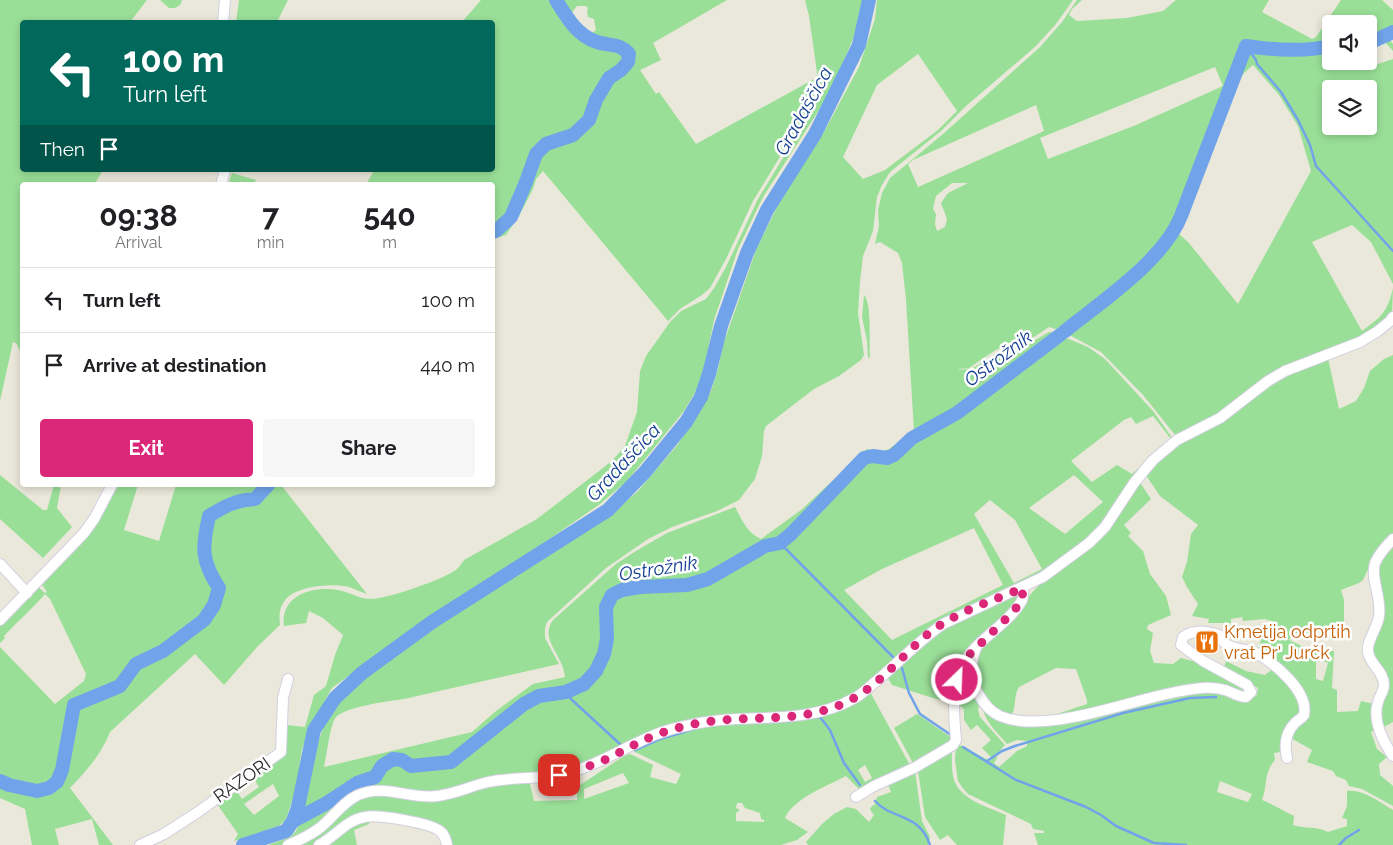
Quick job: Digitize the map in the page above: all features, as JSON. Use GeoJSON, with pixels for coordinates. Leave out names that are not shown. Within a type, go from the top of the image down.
{"type":"FeatureCollection","features":[{"type":"Feature","properties":{"kind":"street"},"geometry":{"type":"LineString","coordinates":[[222,20],[225,0]]}},
{"type":"Feature","properties":{"kind":"street"},"geometry":{"type":"LineString","coordinates":[[288,845],[322,826],[338,810],[358,795],[369,792],[387,791],[436,796],[486,782],[559,775],[603,761],[657,734],[691,724],[743,718],[792,717],[819,713],[854,699],[901,660],[928,634],[943,624],[1043,578],[1089,543],[1105,527],[1134,483],[1153,460],[1177,440],[1220,418],[1268,381],[1285,371],[1360,342],[1378,331],[1393,317]]}},
{"type":"Feature","properties":{"kind":"street"},"geometry":{"type":"LineString","coordinates":[[0,620],[84,533],[94,519],[111,487]]}},
{"type":"Feature","properties":{"kind":"street"},"geometry":{"type":"LineString","coordinates":[[1393,539],[1382,551],[1375,564],[1374,576],[1380,603],[1379,616],[1367,650],[1370,660],[1383,676],[1384,687],[1378,701],[1376,716],[1384,740],[1393,756]]}},
{"type":"Feature","properties":{"kind":"street"},"geometry":{"type":"LineString","coordinates":[[0,564],[27,592]]}},
{"type":"Feature","properties":{"kind":"street"},"geometry":{"type":"LineString","coordinates":[[856,797],[874,786],[914,768],[953,744],[956,740],[954,701],[957,680],[966,659],[1022,601],[1023,588]]}},
{"type":"Feature","properties":{"kind":"street"},"geometry":{"type":"LineString","coordinates":[[976,648],[972,665],[974,683],[981,699],[992,711],[999,716],[1012,719],[1053,720],[1185,690],[1216,688],[1246,697],[1251,692],[1247,684],[1203,661],[1181,645],[1183,637],[1194,632],[1201,631],[1219,635],[1224,643],[1256,654],[1274,665],[1290,680],[1302,699],[1304,715],[1294,724],[1285,740],[1287,758]]}},
{"type":"Feature","properties":{"kind":"street","name":"RAZORI"},"geometry":{"type":"LineString","coordinates":[[140,845],[164,834],[198,812],[282,752],[283,698],[288,679]]}},
{"type":"Feature","properties":{"kind":"street"},"geometry":{"type":"LineString","coordinates":[[319,845],[329,840],[351,822],[365,817],[380,816],[439,830],[444,835],[446,845]]}},
{"type":"Feature","properties":{"kind":"green space"},"geometry":{"type":"Polygon","coordinates":[[[0,0],[147,0],[132,20],[20,20],[20,172],[102,172],[96,182],[20,182],[20,350],[16,343],[13,342],[0,401],[0,0]]]}},
{"type":"Feature","properties":{"kind":"green space"},"geometry":{"type":"Polygon","coordinates":[[[160,0],[182,0],[180,5],[175,8],[169,8],[160,0]]]}},
{"type":"Feature","properties":{"kind":"green space"},"geometry":{"type":"Polygon","coordinates":[[[239,0],[288,0],[278,20],[236,20],[239,0]]]}},
{"type":"Feature","properties":{"kind":"green space"},"geometry":{"type":"Polygon","coordinates":[[[481,0],[727,0],[653,43],[661,60],[640,70],[656,94],[659,92],[696,144],[814,79],[814,101],[753,201],[710,288],[680,309],[668,321],[543,171],[536,179],[520,214],[506,235],[495,238],[495,182],[368,182],[373,172],[495,172],[495,20],[464,20],[481,0]],[[577,6],[570,15],[584,30],[592,33],[596,30],[594,19],[588,17],[588,8],[586,6],[577,6]]]}},
{"type":"Feature","properties":{"kind":"green space"},"geometry":{"type":"Polygon","coordinates":[[[805,0],[863,0],[853,39],[830,93],[763,197],[738,249],[714,320],[704,370],[696,391],[684,411],[627,481],[600,504],[367,662],[332,688],[313,722],[302,749],[296,789],[286,819],[279,826],[234,841],[238,834],[215,801],[234,787],[242,799],[259,787],[252,776],[286,747],[287,725],[305,727],[314,695],[326,686],[343,635],[323,618],[309,611],[306,623],[284,626],[284,615],[287,607],[293,600],[309,591],[328,589],[342,591],[367,599],[379,598],[441,578],[457,569],[464,560],[537,519],[612,461],[625,446],[637,412],[640,371],[646,356],[670,322],[681,311],[706,299],[714,288],[758,199],[818,100],[818,79],[805,0]],[[273,784],[244,804],[254,815],[279,796],[273,784]]]}},
{"type":"Feature","properties":{"kind":"green space"},"geometry":{"type":"Polygon","coordinates":[[[877,0],[1073,0],[1056,24],[1036,46],[966,106],[941,131],[890,172],[877,197],[873,231],[863,256],[858,313],[864,355],[861,360],[839,376],[814,389],[766,426],[762,456],[755,479],[739,500],[717,511],[672,527],[648,539],[606,568],[547,622],[545,638],[559,664],[404,699],[366,705],[338,715],[334,720],[329,737],[324,767],[472,732],[496,711],[533,684],[565,677],[562,665],[550,641],[550,625],[553,620],[616,564],[667,533],[735,507],[748,530],[761,539],[801,510],[867,449],[880,452],[889,449],[914,431],[902,263],[898,253],[880,242],[875,244],[879,226],[878,210],[882,193],[890,178],[943,134],[1040,47],[1062,22],[1077,0],[1082,0],[1072,9],[1069,15],[1077,21],[1127,18],[1163,11],[1176,0],[1269,0],[1262,12],[1312,39],[1316,37],[1322,28],[1322,70],[1377,70],[1377,64],[1393,59],[1393,284],[1371,242],[1352,225],[1312,242],[1362,331],[1386,309],[1393,288],[1392,314],[1373,332],[1294,365],[1229,408],[1176,436],[1143,395],[1101,352],[1062,331],[1049,327],[1034,337],[1006,345],[969,368],[959,370],[973,368],[1006,348],[1037,339],[1049,332],[1060,332],[1064,337],[1088,347],[1105,359],[1153,411],[1173,439],[1101,528],[1041,575],[963,610],[858,694],[819,710],[688,722],[595,760],[555,771],[440,793],[376,786],[306,834],[282,845],[268,845],[290,837],[296,831],[301,819],[311,765],[319,740],[324,725],[338,702],[372,672],[405,649],[435,624],[509,581],[610,515],[638,491],[678,444],[711,391],[723,345],[756,250],[776,209],[825,130],[859,67],[875,19],[877,0]],[[918,54],[877,85],[843,157],[863,179],[885,170],[938,130],[957,111],[918,54]],[[1253,65],[1243,74],[1232,91],[1177,232],[1189,243],[1238,304],[1311,171],[1298,126],[1279,95],[1253,65]],[[1215,67],[1040,138],[1048,159],[1136,125],[1223,86],[1215,67]],[[1036,105],[913,160],[908,164],[918,187],[1044,131],[1036,105]],[[952,183],[936,196],[933,209],[936,214],[935,224],[937,231],[945,227],[947,219],[941,203],[948,193],[968,183],[952,183]],[[1153,416],[1136,424],[1131,417],[1124,420],[1071,461],[1092,482],[1117,465],[1132,474],[1148,457],[1171,439],[1153,416]],[[1074,475],[1029,508],[1065,534],[1103,502],[1074,475]],[[990,500],[974,514],[1014,583],[1042,569],[1015,520],[990,500]],[[974,528],[882,569],[844,590],[892,640],[1003,585],[974,528]]]}},
{"type":"Feature","properties":{"kind":"green space"},"geometry":{"type":"Polygon","coordinates":[[[1341,0],[1382,0],[1393,10],[1393,37],[1389,39],[1393,44],[1393,51],[1384,41],[1377,44],[1377,15],[1331,15],[1341,0]]]}},
{"type":"Feature","properties":{"kind":"green space"},"geometry":{"type":"Polygon","coordinates":[[[232,173],[256,180],[255,182],[229,182],[232,173]]]}},
{"type":"Feature","properties":{"kind":"green space"},"geometry":{"type":"Polygon","coordinates":[[[864,295],[867,299],[869,314],[870,357],[868,358],[862,317],[864,295]]]}},
{"type":"Feature","properties":{"kind":"green space"},"geometry":{"type":"Polygon","coordinates":[[[1393,355],[1393,535],[1372,561],[1363,580],[1341,590],[1344,600],[1344,625],[1315,633],[1295,633],[1295,637],[1289,640],[1308,649],[1334,651],[1332,688],[1337,690],[1337,712],[1358,711],[1361,701],[1374,704],[1378,729],[1371,732],[1377,749],[1387,757],[1379,764],[1380,775],[1393,786],[1393,806],[1362,789],[1349,786],[1346,780],[1336,776],[1333,771],[1307,762],[1312,750],[1289,737],[1309,710],[1258,649],[1265,628],[1273,629],[1274,622],[1265,619],[1243,621],[1242,617],[1231,619],[1231,623],[1208,623],[1209,619],[1192,616],[1198,604],[1182,577],[1187,562],[1191,534],[1198,525],[1160,496],[1145,474],[1165,452],[1273,381],[1328,358],[1339,409],[1356,401],[1364,388],[1370,371],[1384,359],[1393,355]],[[1320,660],[1316,662],[1316,679],[1323,681],[1328,663],[1320,660]]]}},
{"type":"Feature","properties":{"kind":"green space"},"geometry":{"type":"Polygon","coordinates":[[[0,475],[43,510],[47,510],[53,487],[61,487],[57,508],[72,527],[43,558],[0,519],[0,475]]]}},
{"type":"Feature","properties":{"kind":"green space"},"geometry":{"type":"Polygon","coordinates":[[[1138,484],[1141,484],[1151,499],[1124,525],[1131,533],[1128,536],[1143,551],[1150,574],[1166,596],[1171,615],[1148,625],[1147,629],[1153,633],[1150,651],[1154,663],[1173,664],[1181,658],[1200,663],[1243,684],[1246,694],[1220,686],[1056,718],[1057,714],[1087,704],[1087,700],[1076,669],[1056,668],[1019,687],[1011,716],[1004,715],[984,699],[974,668],[977,651],[1043,581],[1064,565],[1138,484]]]}},
{"type":"Feature","properties":{"kind":"green space"},"geometry":{"type":"Polygon","coordinates":[[[116,487],[137,487],[124,530],[159,541],[175,487],[283,487],[367,594],[349,587],[334,585],[307,588],[291,595],[286,599],[281,608],[280,625],[258,646],[224,685],[195,654],[110,732],[98,755],[70,788],[113,845],[99,845],[92,819],[55,829],[59,845],[32,845],[25,809],[0,798],[0,647],[55,704],[84,681],[86,674],[50,599],[45,594],[4,636],[5,638],[0,643],[0,624],[37,586],[45,593],[47,592],[41,583],[97,523],[116,487]]]}},
{"type":"Feature","properties":{"kind":"green space"},"geometry":{"type":"Polygon","coordinates":[[[1393,543],[1393,722],[1382,728],[1377,718],[1385,698],[1387,686],[1385,674],[1372,654],[1371,644],[1383,620],[1385,610],[1377,570],[1381,559],[1393,543]]]}},
{"type":"Feature","properties":{"kind":"green space"},"geometry":{"type":"Polygon","coordinates":[[[1017,595],[1019,596],[1018,603],[978,641],[952,701],[936,699],[892,685],[886,675],[936,631],[1017,595]]]}},
{"type":"Feature","properties":{"kind":"green space"},"geometry":{"type":"Polygon","coordinates":[[[967,661],[980,702],[978,710],[980,717],[1005,745],[996,755],[997,758],[994,763],[999,767],[1017,751],[1027,746],[1027,741],[1017,740],[1007,744],[989,723],[983,709],[1022,722],[1163,696],[1210,691],[1226,695],[1233,700],[1243,701],[1257,695],[1258,688],[1224,668],[1226,661],[1246,671],[1265,675],[1274,668],[1290,684],[1303,708],[1282,752],[1274,753],[1275,760],[1267,775],[1262,800],[1294,816],[1293,825],[1328,832],[1347,826],[1347,819],[1342,818],[1347,806],[1347,791],[1365,794],[1393,810],[1393,845],[1038,845],[1034,833],[1044,833],[1044,831],[1033,829],[1031,824],[968,794],[958,781],[955,760],[956,746],[960,745],[990,761],[992,758],[982,748],[991,740],[977,725],[971,730],[964,720],[964,709],[955,702],[956,694],[967,696],[968,678],[960,676],[967,661]],[[1220,781],[1217,792],[1248,802],[1252,794],[1220,781]]]}},
{"type":"Feature","properties":{"kind":"green space"},"geometry":{"type":"Polygon","coordinates":[[[869,690],[911,767],[859,789],[846,776],[812,793],[796,804],[785,818],[808,832],[797,840],[781,845],[449,845],[446,834],[380,814],[314,845],[291,845],[359,798],[376,793],[455,794],[527,778],[534,801],[577,800],[577,787],[630,754],[653,765],[650,777],[676,784],[681,774],[633,751],[633,748],[649,740],[689,728],[796,719],[869,690]],[[865,765],[858,770],[865,782],[872,778],[865,765]],[[623,773],[584,789],[584,799],[629,783],[623,773]],[[737,803],[736,808],[740,810],[736,813],[736,821],[764,822],[761,819],[760,813],[745,808],[742,803],[737,803]]]}},
{"type":"Feature","properties":{"kind":"green space"},"geometry":{"type":"Polygon","coordinates":[[[917,714],[952,738],[952,741],[914,765],[894,728],[917,714]]]}},
{"type":"Feature","properties":{"kind":"green space"},"geometry":{"type":"Polygon","coordinates":[[[952,747],[952,772],[958,787],[969,798],[1006,815],[1003,845],[957,845],[948,835],[940,840],[925,817],[918,771],[952,747]]]}},
{"type":"Feature","properties":{"kind":"green space"},"geometry":{"type":"Polygon","coordinates":[[[915,771],[922,821],[930,837],[928,845],[808,845],[806,842],[822,824],[834,814],[847,807],[856,809],[869,822],[874,815],[870,808],[875,804],[877,797],[891,792],[887,782],[915,771]]]}},
{"type":"Feature","properties":{"kind":"green space"},"geometry":{"type":"Polygon","coordinates":[[[371,818],[369,824],[354,830],[357,845],[324,845],[350,824],[371,818]]]}},
{"type":"Feature","properties":{"kind":"waterway"},"geometry":{"type":"LineString","coordinates":[[495,231],[511,217],[536,154],[546,144],[573,135],[589,120],[596,100],[609,78],[621,70],[628,62],[629,54],[626,50],[614,45],[597,42],[578,30],[568,19],[556,0]]}},
{"type":"Feature","properties":{"kind":"waterway","name":"Gradaščica"},"geometry":{"type":"LineString","coordinates":[[243,845],[286,831],[293,821],[298,807],[314,730],[335,698],[362,673],[432,622],[608,510],[645,472],[686,422],[701,397],[721,326],[747,253],[767,210],[815,134],[859,45],[869,0]]}},
{"type":"Feature","properties":{"kind":"waterway","name":"Ostrožnik"},"geometry":{"type":"LineString","coordinates":[[1377,39],[1393,32]]}},
{"type":"Feature","properties":{"kind":"waterway"},"geometry":{"type":"LineString","coordinates":[[1246,46],[1257,64],[1281,92],[1298,120],[1310,145],[1316,166],[1393,251]]}},
{"type":"Feature","properties":{"kind":"waterway","name":"Ostrožnik"},"geometry":{"type":"LineString","coordinates":[[1065,331],[1130,279],[1160,249],[1172,233],[1181,216],[1246,46],[1288,50],[1322,47]]}},
{"type":"Feature","properties":{"kind":"waterway","name":"Ostrožnik"},"geometry":{"type":"LineString","coordinates":[[293,821],[325,804],[357,783],[375,777],[382,766],[393,759],[402,760],[411,766],[451,762],[524,704],[539,696],[566,692],[584,684],[596,671],[604,654],[607,639],[606,607],[612,595],[622,590],[640,587],[687,585],[708,579],[765,546],[780,543],[864,458],[873,456],[887,458],[894,455],[912,438],[957,413],[1060,335]]}},
{"type":"Feature","properties":{"kind":"waterway"},"geometry":{"type":"LineString","coordinates":[[0,781],[9,785],[37,791],[49,788],[57,782],[62,770],[74,705],[120,686],[136,664],[163,651],[204,620],[214,605],[219,588],[206,562],[204,545],[209,516],[231,504],[255,499],[266,487]]}},
{"type":"Feature","properties":{"kind":"waterway"},"geometry":{"type":"LineString","coordinates":[[780,543],[893,657]]}},
{"type":"Feature","properties":{"kind":"waterway"},"geometry":{"type":"LineString","coordinates":[[902,668],[909,693],[920,714],[951,735]]}},
{"type":"Feature","properties":{"kind":"waterway"},"geometry":{"type":"LineString","coordinates":[[566,692],[572,700],[621,745]]}},
{"type":"Feature","properties":{"kind":"waterway"},"geometry":{"type":"LineString","coordinates":[[987,761],[1002,751],[1015,746],[1123,713],[1190,698],[1216,697]]}},
{"type":"Feature","properties":{"kind":"waterway"},"geometry":{"type":"LineString","coordinates":[[816,717],[820,717],[830,730],[844,763],[860,785]]}},
{"type":"Feature","properties":{"kind":"waterway"},"geometry":{"type":"LineString","coordinates":[[757,723],[791,721]]}},
{"type":"Feature","properties":{"kind":"waterway"},"geometry":{"type":"LineString","coordinates":[[635,750],[660,739],[694,729]]}},
{"type":"Feature","properties":{"kind":"waterway"},"geometry":{"type":"LineString","coordinates":[[963,747],[1016,780],[1086,807],[1116,826],[1154,843],[1186,845]]}},
{"type":"Feature","properties":{"kind":"waterway"},"geometry":{"type":"LineString","coordinates":[[875,801],[882,807],[920,827],[930,845]]}},
{"type":"Feature","properties":{"kind":"waterway"},"geometry":{"type":"LineString","coordinates":[[1339,845],[1359,830]]}},
{"type":"Feature","properties":{"kind":"place","name":"Kmetija odprtih vrat Pr' Jurčk"},"geometry":{"type":"Point","coordinates":[1207,642]}},
{"type":"Feature","properties":{"kind":"route"},"geometry":{"type":"LineString","coordinates":[[559,775],[603,761],[657,734],[691,724],[743,718],[792,717],[819,713],[839,706],[854,699],[901,660],[928,634],[943,624],[957,616],[1023,588],[1022,601],[970,654],[957,680]]}}]}
